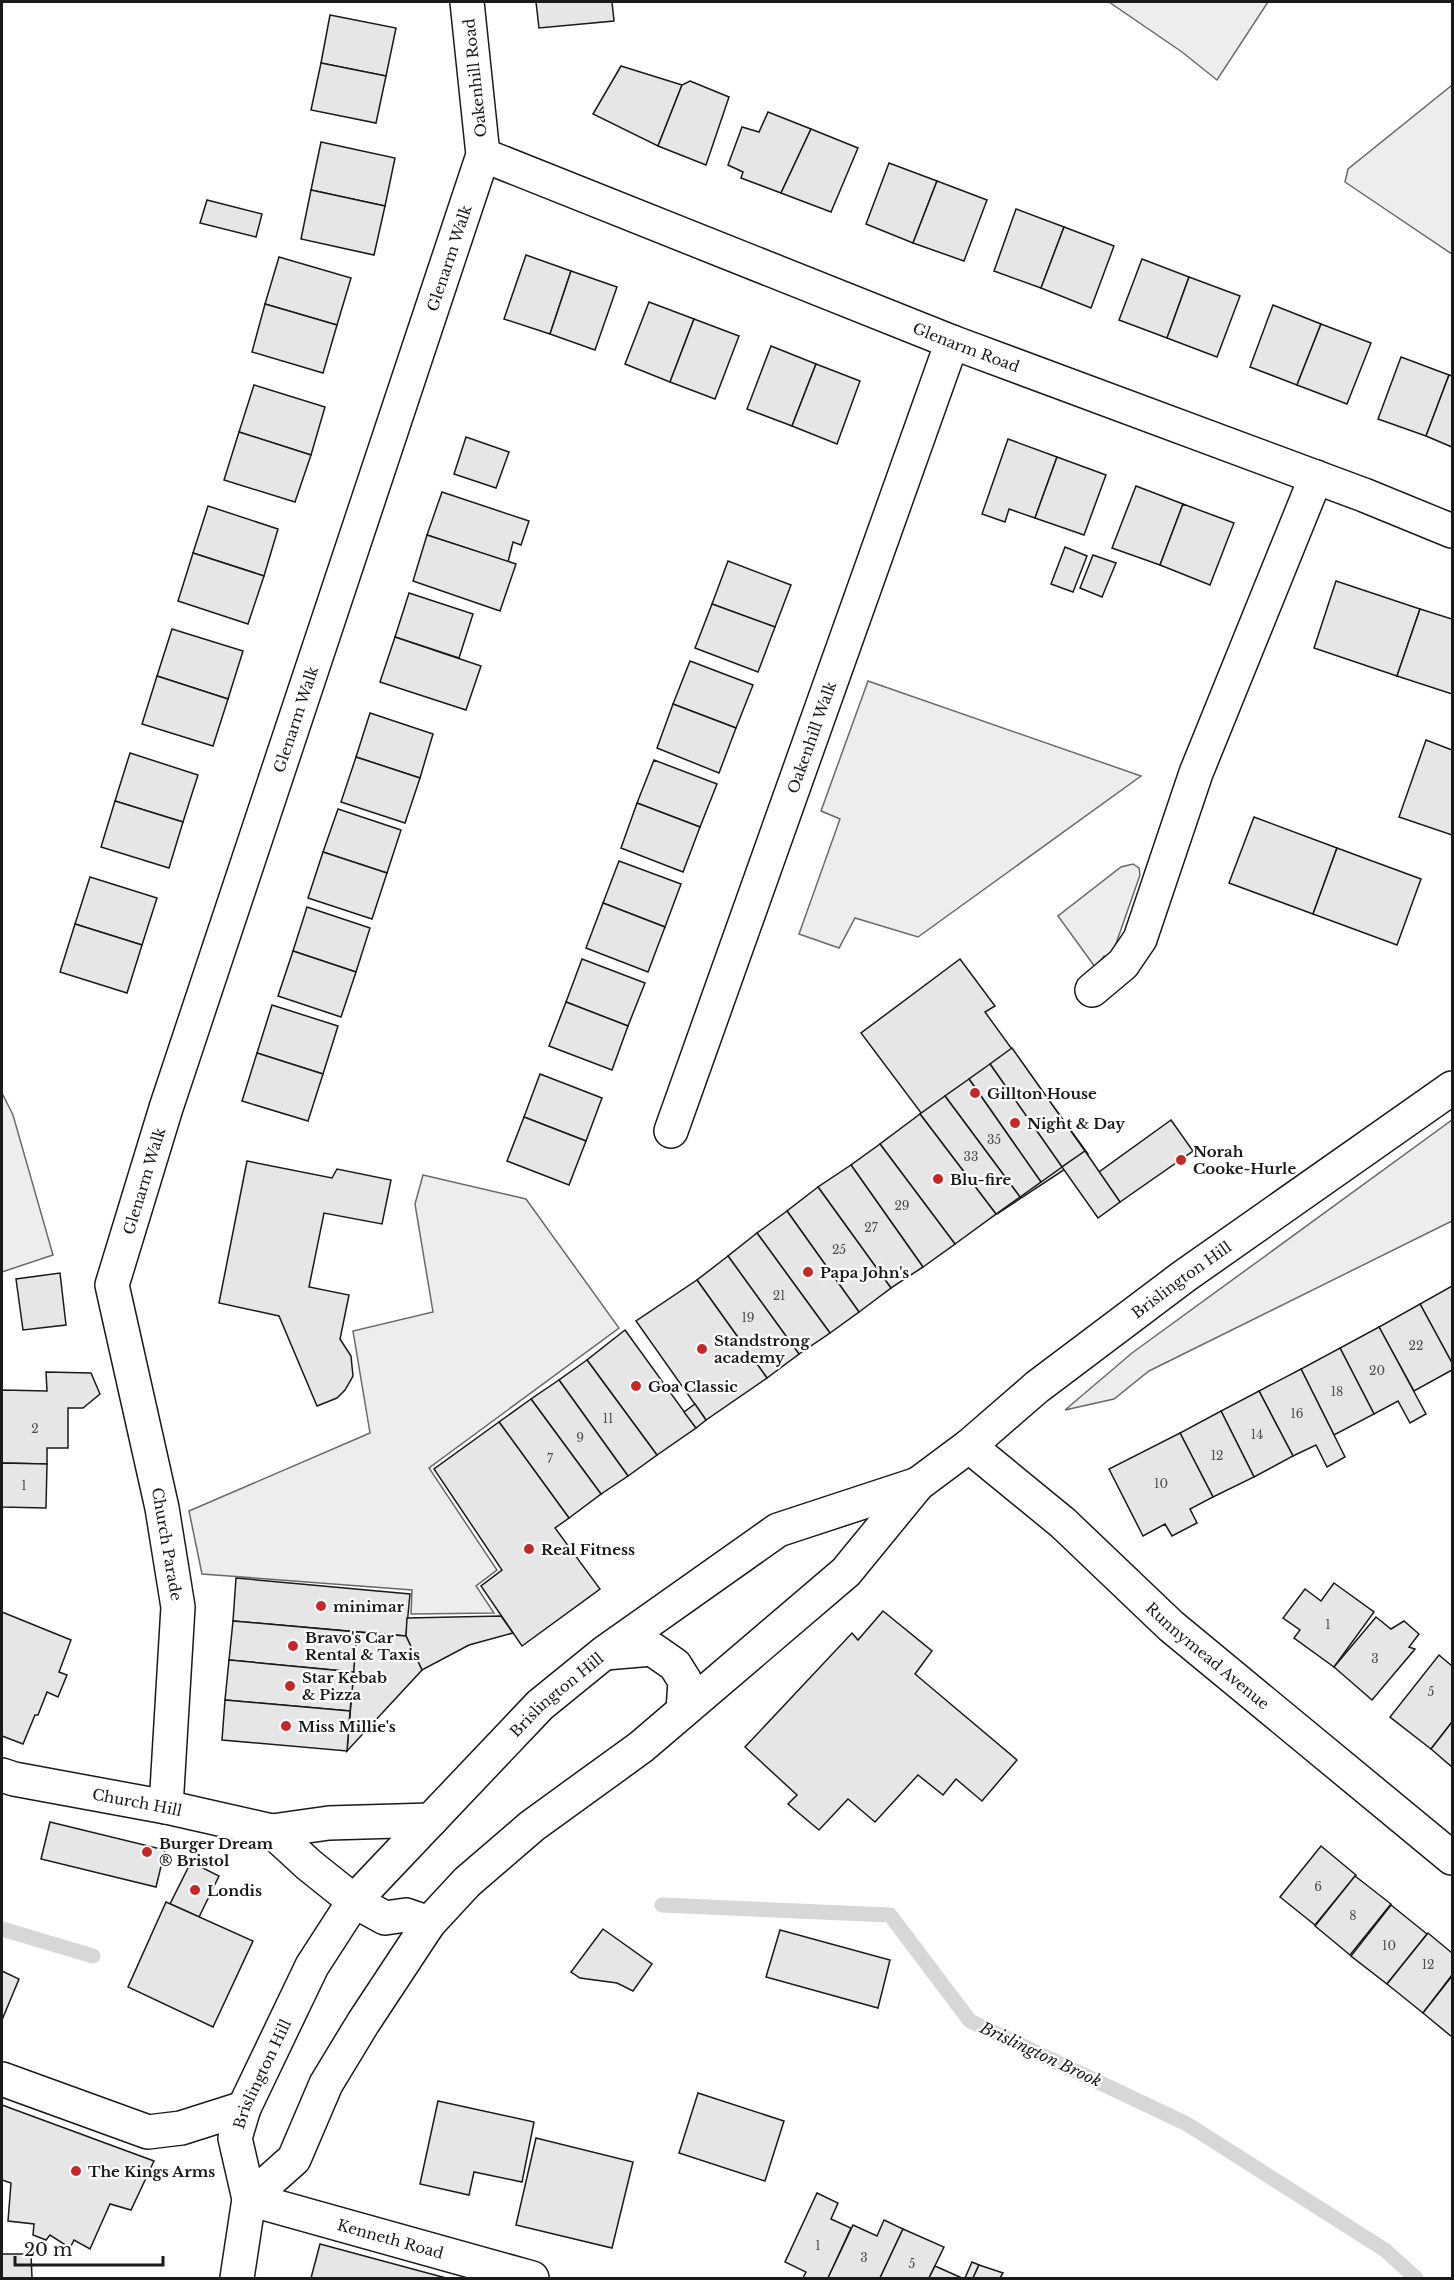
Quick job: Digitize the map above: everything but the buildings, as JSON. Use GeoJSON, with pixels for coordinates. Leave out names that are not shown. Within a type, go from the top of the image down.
{"type":"FeatureCollection","features":[{"type":"Feature","properties":{"kind":"main road","name":"Oakenhill Road"},"geometry":{"type":"LineString","coordinates":[[466,2],[483,155]]}},
{"type":"Feature","properties":{"kind":"main road","name":"Glenarm Road"},"geometry":{"type":"LineString","coordinates":[[483,155],[952,342],[1316,477],[1452,531]]}},
{"type":"Feature","properties":{"kind":"main road","name":"Glenarm Walk"},"geometry":{"type":"LineString","coordinates":[[112,1285],[166,1108],[483,155]]}},
{"type":"Feature","properties":{"kind":"main road","name":"Oakenhill Walk"},"geometry":{"type":"LineString","coordinates":[[671,1131],[952,342]]}},
{"type":"Feature","properties":{"kind":"main road"},"geometry":{"type":"LineString","coordinates":[[1092,990],[1123,964],[1140,939],[1196,773],[1316,477]]}},
{"type":"Feature","properties":{"kind":"main road","name":"Brislington Hill"},"geometry":{"type":"LineString","coordinates":[[918,1484],[778,1530],[604,1653],[540,1705],[354,1901],[312,1966],[244,2108],[235,2138],[249,2199],[294,2159],[326,2084],[429,1923],[467,1882],[532,1826],[641,1747],[846,1572],[918,1484],[969,1446],[1037,1387],[1183,1277],[1363,1153],[1452,1088]]}},
{"type":"Feature","properties":{"kind":"main road","name":"Church Parade"},"geometry":{"type":"LineString","coordinates":[[112,1285],[162,1508],[178,1607],[166,1807]]}},
{"type":"Feature","properties":{"kind":"main road","name":"Runnymead Avenue"},"geometry":{"type":"LineString","coordinates":[[969,1446],[1063,1523],[1171,1626],[1452,1858]]}},
{"type":"Feature","properties":{"kind":"main road"},"geometry":{"type":"LineString","coordinates":[[604,1653],[652,1649],[675,1665],[685,1681],[683,1711]]}},
{"type":"Feature","properties":{"kind":"main road","name":"Church Hill"},"geometry":{"type":"LineString","coordinates":[[2,1775],[166,1807],[272,1831],[329,1823],[431,1820]]}},
{"type":"Feature","properties":{"kind":"main road","name":"Church Hill"},"geometry":{"type":"LineString","coordinates":[[272,1831],[309,1865],[354,1901],[385,1918],[406,1915],[429,1923]]}},
{"type":"Feature","properties":{"kind":"main road"},"geometry":{"type":"LineString","coordinates":[[2,2079],[148,2132],[181,2128],[244,2108]]}},
{"type":"Feature","properties":{"kind":"main road"},"geometry":{"type":"LineString","coordinates":[[237,2278],[249,2199]]}},
{"type":"Feature","properties":{"kind":"main road","name":"Kenneth Road"},"geometry":{"type":"LineString","coordinates":[[249,2199],[532,2278]]}},
{"type":"Feature","properties":{"kind":"shaded area"},"geometry":{"type":"Polygon","coordinates":[[[1109,2],[1268,2],[1217,80],[1182,52],[1109,2]]]}},
{"type":"Feature","properties":{"kind":"shaded area"},"geometry":{"type":"Polygon","coordinates":[[[1451,86],[1452,254],[1345,182],[1348,169],[1451,86]]]}},
{"type":"Feature","properties":{"kind":"shaded area"},"geometry":{"type":"Polygon","coordinates":[[[868,681],[1141,776],[918,937],[855,918],[839,948],[799,934],[840,819],[821,811],[868,681]]]}},
{"type":"Feature","properties":{"kind":"shaded area"},"geometry":{"type":"Polygon","coordinates":[[[1133,864],[1139,868],[1140,875],[1111,958],[1104,956],[1095,967],[1058,916],[1121,867],[1133,864]]]}},
{"type":"Feature","properties":{"kind":"shaded area"},"geometry":{"type":"Polygon","coordinates":[[[2,1093],[13,1115],[53,1255],[2,1272],[2,1093]]]}},
{"type":"Feature","properties":{"kind":"shaded area"},"geometry":{"type":"Polygon","coordinates":[[[1452,1120],[1452,1221],[1149,1371],[1114,1399],[1065,1410],[1132,1353],[1452,1120]]]}},
{"type":"Feature","properties":{"kind":"shaded area"},"geometry":{"type":"Polygon","coordinates":[[[423,1175],[526,1199],[619,1328],[429,1468],[497,1570],[476,1586],[494,1613],[411,1614],[412,1590],[202,1574],[189,1511],[370,1433],[353,1331],[433,1312],[415,1204],[423,1175]]]}},
{"type":"Feature","properties":{"kind":"waterway","name":"Brislington Brook"},"geometry":{"type":"LineString","coordinates":[[662,1905],[890,1915],[970,2021],[1187,2124],[1385,2250],[1416,2278]]}},
{"type":"Feature","properties":{"kind":"waterway","name":"Brislington Brook"},"geometry":{"type":"LineString","coordinates":[[2,1929],[93,1956]]}},
{"type":"Feature","properties":{"kind":"place","name":"Gillton House"},"geometry":{"type":"Point","coordinates":[975,1093]}},
{"type":"Feature","properties":{"kind":"place","name":"Night & Day"},"geometry":{"type":"Point","coordinates":[1015,1123]}},
{"type":"Feature","properties":{"kind":"place","name":"Norah Cooke-Hurle"},"geometry":{"type":"Point","coordinates":[1181,1160]}},
{"type":"Feature","properties":{"kind":"place","name":"Blu-fire"},"geometry":{"type":"Point","coordinates":[938,1179]}},
{"type":"Feature","properties":{"kind":"place","name":"Papa John's"},"geometry":{"type":"Point","coordinates":[808,1272]}},
{"type":"Feature","properties":{"kind":"place","name":"Standstrong academy"},"geometry":{"type":"Point","coordinates":[702,1349]}},
{"type":"Feature","properties":{"kind":"place","name":"Goa Classic"},"geometry":{"type":"Point","coordinates":[636,1386]}},
{"type":"Feature","properties":{"kind":"place","name":"Real Fitness"},"geometry":{"type":"Point","coordinates":[529,1549]}},
{"type":"Feature","properties":{"kind":"place","name":"minimar"},"geometry":{"type":"Point","coordinates":[321,1606]}},
{"type":"Feature","properties":{"kind":"place","name":"Bravo's Car Rental & Taxis"},"geometry":{"type":"Point","coordinates":[293,1646]}},
{"type":"Feature","properties":{"kind":"place","name":"Star Kebab & Pizza"},"geometry":{"type":"Point","coordinates":[290,1686]}},
{"type":"Feature","properties":{"kind":"place","name":"Miss Millie's"},"geometry":{"type":"Point","coordinates":[286,1726]}},
{"type":"Feature","properties":{"kind":"place","name":"Burger Dream ® Bristol"},"geometry":{"type":"Point","coordinates":[147,1852]}},
{"type":"Feature","properties":{"kind":"place","name":"Londis"},"geometry":{"type":"Point","coordinates":[195,1890]}},
{"type":"Feature","properties":{"kind":"place","name":"The Kings Arms"},"geometry":{"type":"Point","coordinates":[76,2171]}}]}
